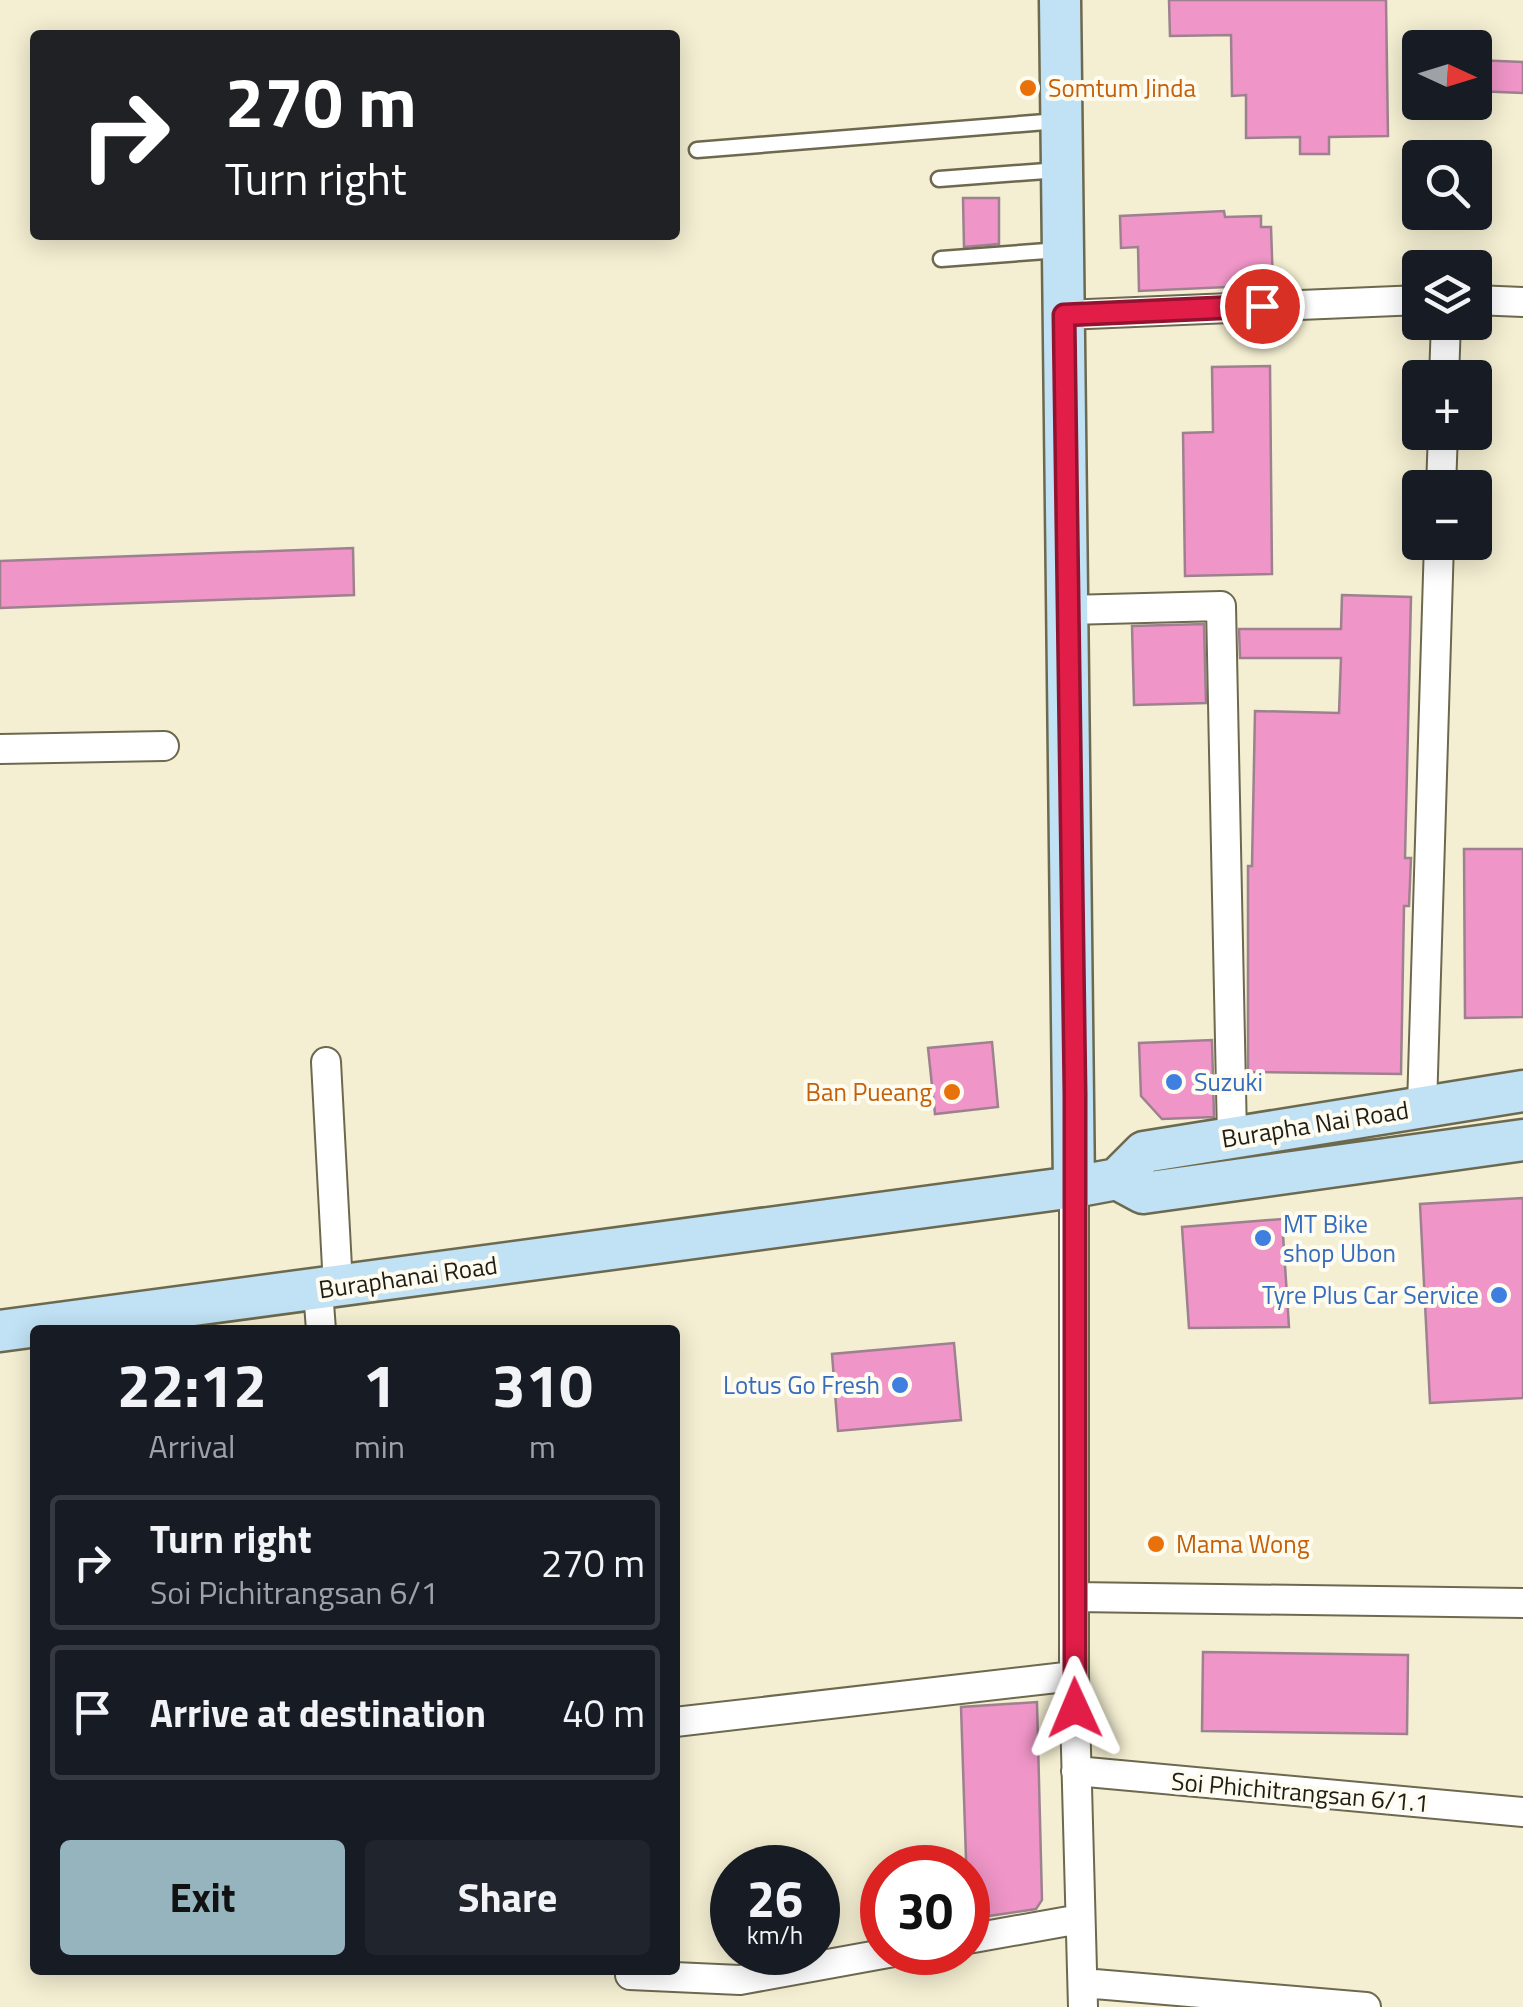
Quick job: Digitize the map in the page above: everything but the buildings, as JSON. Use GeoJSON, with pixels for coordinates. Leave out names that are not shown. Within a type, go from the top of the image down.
{"type":"FeatureCollection","features":[{"type":"Feature","properties":{"kind":"main road"},"geometry":{"type":"LineString","coordinates":[[1060,0],[1074,1188]]}},
{"type":"Feature","properties":{"kind":"main road","name":"Burapha Nai Road"},"geometry":{"type":"LineString","coordinates":[[328,1288],[1074,1188],[1117,1179],[1144,1152],[1523,1091]]}},
{"type":"Feature","properties":{"kind":"main road","name":"Burapha Nai Road"},"geometry":{"type":"LineString","coordinates":[[1117,1179],[1143,1194],[1523,1140]]}},
{"type":"Feature","properties":{"kind":"main road","name":"Buraphanai Road"},"geometry":{"type":"LineString","coordinates":[[46,1325],[328,1288]]}},
{"type":"Feature","properties":{"kind":"main road","name":"Buraphanai Road"},"geometry":{"type":"LineString","coordinates":[[0,1331],[30,1327]]}},
{"type":"Feature","properties":{"kind":"street"},"geometry":{"type":"LineString","coordinates":[[1064,315],[1402,301]]}},
{"type":"Feature","properties":{"kind":"street"},"geometry":{"type":"LineString","coordinates":[[1492,301],[1523,302]]}},
{"type":"Feature","properties":{"kind":"street"},"geometry":{"type":"LineString","coordinates":[[1422,1106],[1438,560]]}},
{"type":"Feature","properties":{"kind":"street"},"geometry":{"type":"LineString","coordinates":[[1068,610],[1220,606],[1232,1136]]}},
{"type":"Feature","properties":{"kind":"street"},"geometry":{"type":"LineString","coordinates":[[0,749],[164,746]]}},
{"type":"Feature","properties":{"kind":"street"},"geometry":{"type":"LineString","coordinates":[[322,1325],[328,1288],[326,1062]]}},
{"type":"Feature","properties":{"kind":"street"},"geometry":{"type":"LineString","coordinates":[[1074,1188],[1074,1676],[1083,1995],[1366,2007]]}},
{"type":"Feature","properties":{"kind":"street"},"geometry":{"type":"LineString","coordinates":[[1075,1597],[1523,1604]]}},
{"type":"Feature","properties":{"kind":"street"},"geometry":{"type":"LineString","coordinates":[[680,1721],[1074,1676]]}},
{"type":"Feature","properties":{"kind":"street","name":"Soi Phichitrangsan 6/1.1"},"geometry":{"type":"LineString","coordinates":[[1076,1771],[1523,1812]]}},
{"type":"Feature","properties":{"kind":"street"},"geometry":{"type":"LineString","coordinates":[[990,1935],[1080,1919]]}},
{"type":"Feature","properties":{"kind":"street"},"geometry":{"type":"LineString","coordinates":[[630,1975],[740,1980],[860,1958]]}},
{"type":"Feature","properties":{"kind":"lane"},"geometry":{"type":"LineString","coordinates":[[697,150],[1064,120]]}},
{"type":"Feature","properties":{"kind":"lane"},"geometry":{"type":"LineString","coordinates":[[939,179],[1065,170]]}},
{"type":"Feature","properties":{"kind":"lane"},"geometry":{"type":"LineString","coordinates":[[941,259],[1064,250]]}},
{"type":"Feature","properties":{"kind":"place","name":"Somtum Jinda"},"geometry":{"type":"Point","coordinates":[1028,88]}},
{"type":"Feature","properties":{"kind":"place","name":"Suzuki"},"geometry":{"type":"Point","coordinates":[1174,1082]}},
{"type":"Feature","properties":{"kind":"place","name":"Ban Pueang"},"geometry":{"type":"Point","coordinates":[952,1092]}},
{"type":"Feature","properties":{"kind":"place","name":"MT Bike shop Ubon"},"geometry":{"type":"Point","coordinates":[1263,1238]}},
{"type":"Feature","properties":{"kind":"place","name":"Tyre Plus Car Service"},"geometry":{"type":"Point","coordinates":[1499,1295]}},
{"type":"Feature","properties":{"kind":"place","name":"Lotus Go Fresh"},"geometry":{"type":"Point","coordinates":[900,1385]}},
{"type":"Feature","properties":{"kind":"place","name":"Mama Wong"},"geometry":{"type":"Point","coordinates":[1156,1544]}},
{"type":"Feature","properties":{"kind":"route"},"geometry":{"type":"LineString","coordinates":[[1075,1708],[1075,1094],[1064,315],[1262,306]]}}]}
